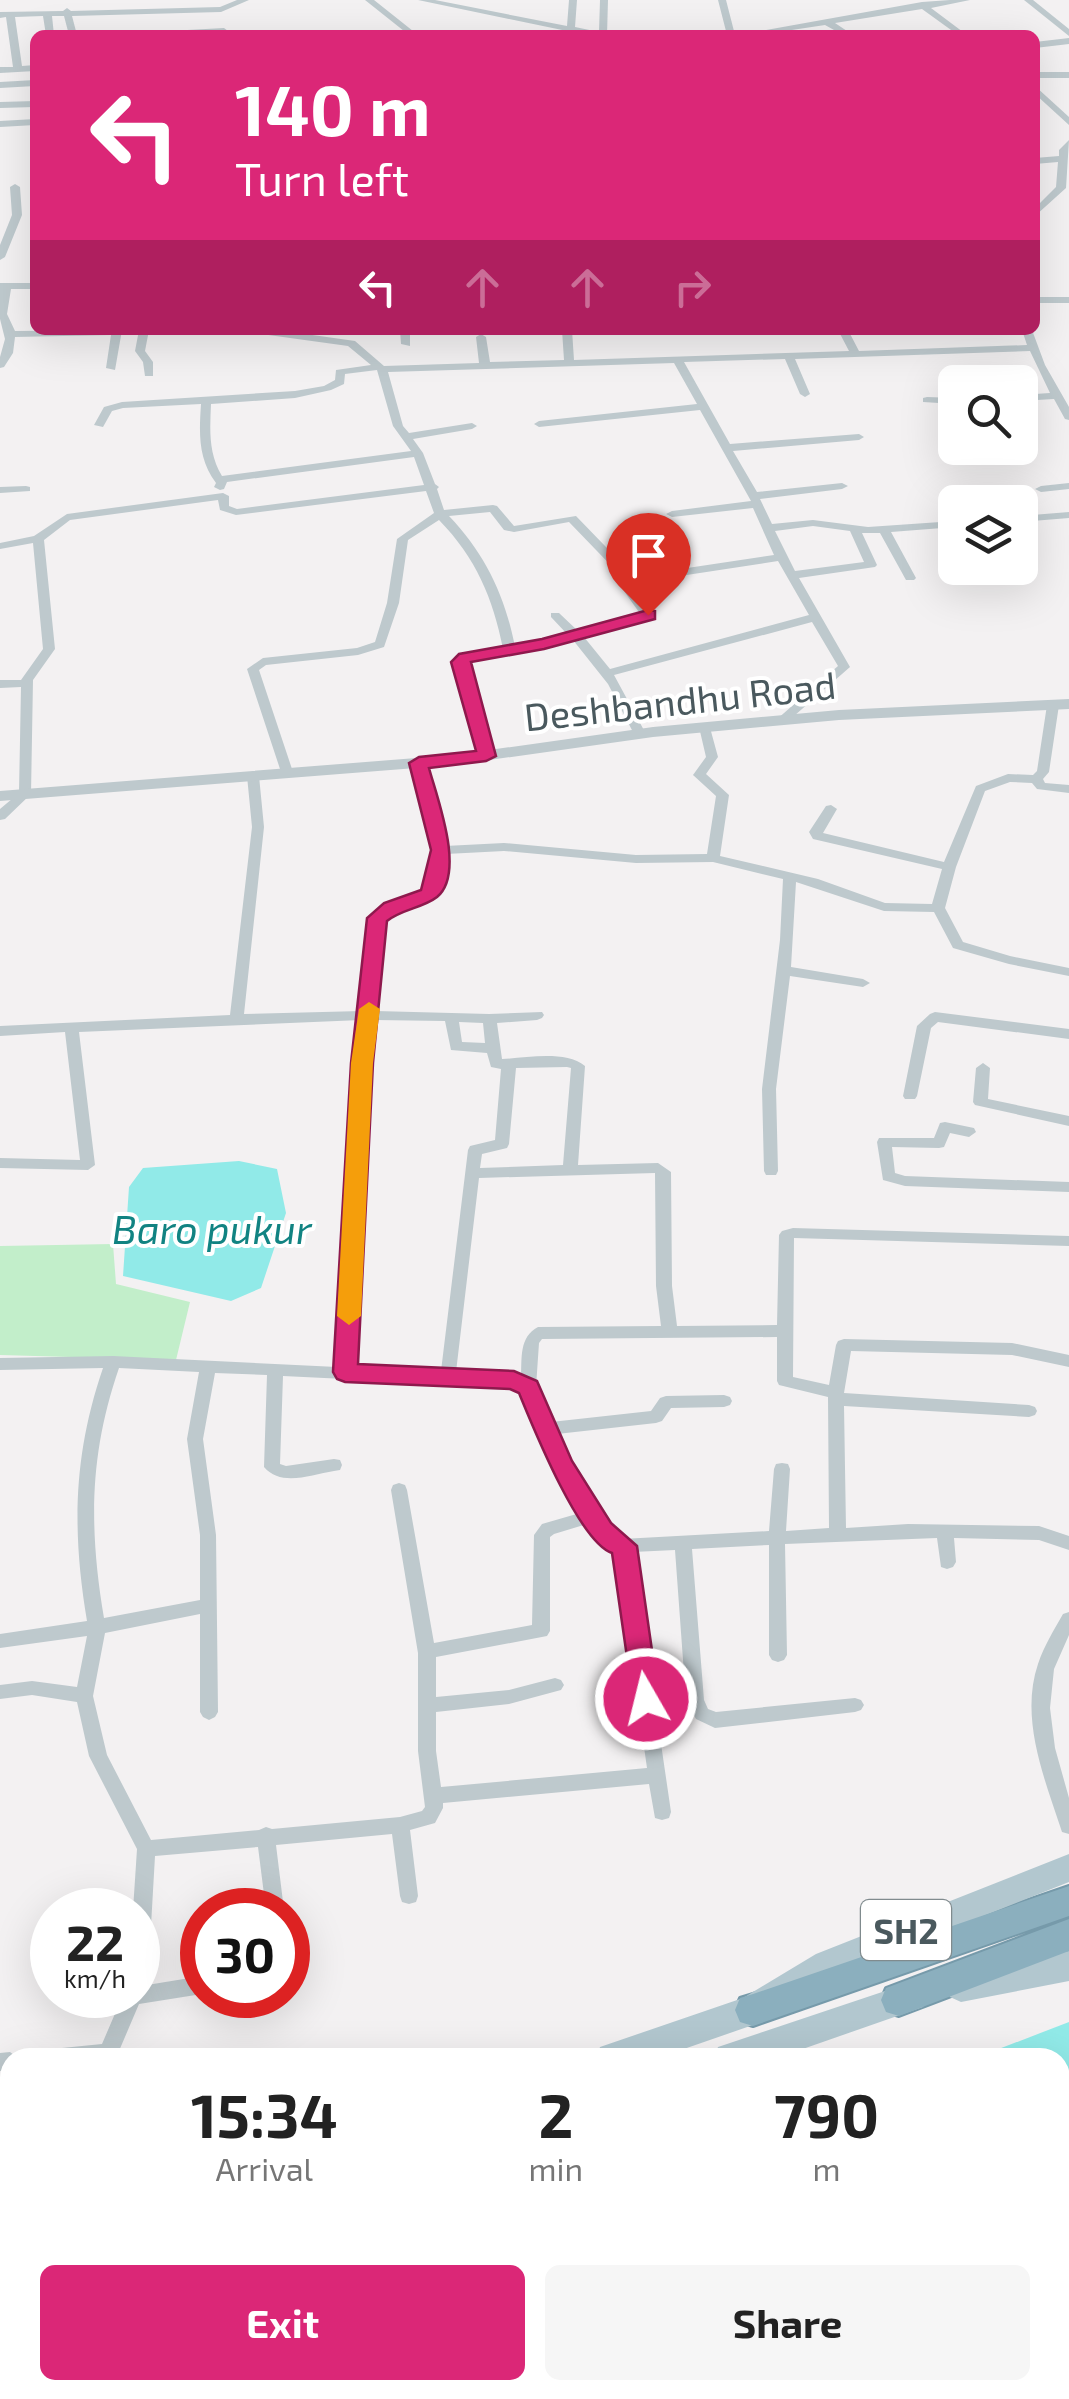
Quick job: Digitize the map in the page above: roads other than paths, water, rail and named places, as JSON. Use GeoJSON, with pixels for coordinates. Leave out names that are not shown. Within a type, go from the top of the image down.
{"type":"FeatureCollection","features":[{"type":"Feature","properties":{"kind":"highway"},"geometry":{"type":"LineString","coordinates":[[753,2010],[1069,1901]]}},
{"type":"Feature","properties":{"kind":"highway"},"geometry":{"type":"LineString","coordinates":[[899,2000],[1069,1935]]}},
{"type":"Feature","properties":{"kind":"main road","name":"SH2"},"geometry":{"type":"LineString","coordinates":[[641,2048],[753,2010],[827,1964],[1069,1868]]}},
{"type":"Feature","properties":{"kind":"main road","name":"SH2"},"geometry":{"type":"LineString","coordinates":[[759,2048],[899,2000],[1069,1966]]}},
{"type":"Feature","properties":{"kind":"street"},"geometry":{"type":"LineString","coordinates":[[60,0],[71,30]]}},
{"type":"Feature","properties":{"kind":"street"},"geometry":{"type":"LineString","coordinates":[[146,0],[152,12]]}},
{"type":"Feature","properties":{"kind":"street"},"geometry":{"type":"LineString","coordinates":[[18,68],[5,15],[221,9],[245,0]]}},
{"type":"Feature","properties":{"kind":"street"},"geometry":{"type":"LineString","coordinates":[[369,0],[408,30]]}},
{"type":"Feature","properties":{"kind":"street"},"geometry":{"type":"LineString","coordinates":[[422,0],[568,30]]}},
{"type":"Feature","properties":{"kind":"street"},"geometry":{"type":"LineString","coordinates":[[572,30],[573,0]]}},
{"type":"Feature","properties":{"kind":"street"},"geometry":{"type":"LineString","coordinates":[[603,30],[604,0]]}},
{"type":"Feature","properties":{"kind":"street"},"geometry":{"type":"LineString","coordinates":[[722,0],[730,30]]}},
{"type":"Feature","properties":{"kind":"street"},"geometry":{"type":"LineString","coordinates":[[860,0],[870,13]]}},
{"type":"Feature","properties":{"kind":"street"},"geometry":{"type":"LineString","coordinates":[[771,30],[906,4],[922,6],[966,0]]}},
{"type":"Feature","properties":{"kind":"street"},"geometry":{"type":"LineString","coordinates":[[1028,0],[1069,37]]}},
{"type":"Feature","properties":{"kind":"street"},"geometry":{"type":"LineString","coordinates":[[512,16],[516,1]]}},
{"type":"Feature","properties":{"kind":"street"},"geometry":{"type":"LineString","coordinates":[[922,6],[956,30]]}},
{"type":"Feature","properties":{"kind":"street"},"geometry":{"type":"LineString","coordinates":[[221,9],[224,30]]}},
{"type":"Feature","properties":{"kind":"street"},"geometry":{"type":"LineString","coordinates":[[47,12],[49,30]]}},
{"type":"Feature","properties":{"kind":"street"},"geometry":{"type":"LineString","coordinates":[[823,21],[844,30]]}},
{"type":"Feature","properties":{"kind":"street"},"geometry":{"type":"LineString","coordinates":[[1040,44],[1069,37]]}},
{"type":"Feature","properties":{"kind":"street"},"geometry":{"type":"LineString","coordinates":[[0,70],[30,68]]}},
{"type":"Feature","properties":{"kind":"street"},"geometry":{"type":"LineString","coordinates":[[1040,75],[1069,75]]}},
{"type":"Feature","properties":{"kind":"street"},"geometry":{"type":"LineString","coordinates":[[0,85],[30,82]]}},
{"type":"Feature","properties":{"kind":"street"},"geometry":{"type":"LineString","coordinates":[[1040,94],[1069,122]]}},
{"type":"Feature","properties":{"kind":"street"},"geometry":{"type":"LineString","coordinates":[[0,106],[30,104]]}},
{"type":"Feature","properties":{"kind":"street"},"geometry":{"type":"LineString","coordinates":[[0,124],[30,122]]}},
{"type":"Feature","properties":{"kind":"street"},"geometry":{"type":"LineString","coordinates":[[1040,208],[1065,188],[1069,143]]}},
{"type":"Feature","properties":{"kind":"street"},"geometry":{"type":"LineString","coordinates":[[1040,161],[1066,158]]}},
{"type":"Feature","properties":{"kind":"street"},"geometry":{"type":"LineString","coordinates":[[0,257],[17,215],[15,187]]}},
{"type":"Feature","properties":{"kind":"street"},"geometry":{"type":"LineString","coordinates":[[0,364],[7,342],[3,286],[30,286]]}},
{"type":"Feature","properties":{"kind":"street"},"geometry":{"type":"LineString","coordinates":[[1040,300],[1069,300]]}},
{"type":"Feature","properties":{"kind":"street"},"geometry":{"type":"LineString","coordinates":[[7,342],[77,335]]}},
{"type":"Feature","properties":{"kind":"street"},"geometry":{"type":"LineString","coordinates":[[111,368],[116,335]]}},
{"type":"Feature","properties":{"kind":"street"},"geometry":{"type":"LineString","coordinates":[[143,335],[140,351],[148,362],[149,374]]}},
{"type":"Feature","properties":{"kind":"street"},"geometry":{"type":"LineString","coordinates":[[344,335],[380,368],[393,414],[418,452],[440,514],[480,559],[501,601],[510,652]]}},
{"type":"Feature","properties":{"kind":"street"},"geometry":{"type":"LineString","coordinates":[[406,335],[406,344]]}},
{"type":"Feature","properties":{"kind":"street"},"geometry":{"type":"LineString","coordinates":[[567,335],[570,363]]}},
{"type":"Feature","properties":{"kind":"street"},"geometry":{"type":"LineString","coordinates":[[846,335],[856,356]]}},
{"type":"Feature","properties":{"kind":"street"},"geometry":{"type":"LineString","coordinates":[[1028,335],[1069,417]]}},
{"type":"Feature","properties":{"kind":"street"},"geometry":{"type":"LineString","coordinates":[[481,337],[485,365]]}},
{"type":"Feature","properties":{"kind":"street"},"geometry":{"type":"LineString","coordinates":[[99,425],[108,410],[122,406],[314,391],[336,385],[340,372],[380,368],[1032,348]]}},
{"type":"Feature","properties":{"kind":"street"},"geometry":{"type":"LineString","coordinates":[[790,358],[804,394]]}},
{"type":"Feature","properties":{"kind":"street"},"geometry":{"type":"LineString","coordinates":[[678,361],[844,667],[782,720]]}},
{"type":"Feature","properties":{"kind":"street"},"geometry":{"type":"LineString","coordinates":[[927,400],[938,400]]}},
{"type":"Feature","properties":{"kind":"street"},"geometry":{"type":"LineString","coordinates":[[206,401],[205,452],[210,470],[220,481],[224,508],[236,512],[433,487]]}},
{"type":"Feature","properties":{"kind":"street"},"geometry":{"type":"LineString","coordinates":[[540,424],[702,407]]}},
{"type":"Feature","properties":{"kind":"street"},"geometry":{"type":"LineString","coordinates":[[405,437],[472,426]]}},
{"type":"Feature","properties":{"kind":"street"},"geometry":{"type":"LineString","coordinates":[[725,448],[859,436]]}},
{"type":"Feature","properties":{"kind":"street"},"geometry":{"type":"LineString","coordinates":[[220,481],[418,452]]}},
{"type":"Feature","properties":{"kind":"street"},"geometry":{"type":"LineString","coordinates":[[672,514],[842,486]]}},
{"type":"Feature","properties":{"kind":"street"},"geometry":{"type":"LineString","coordinates":[[1041,489],[1069,486]]}},
{"type":"Feature","properties":{"kind":"street"},"geometry":{"type":"LineString","coordinates":[[0,490],[26,490]]}},
{"type":"Feature","properties":{"kind":"street"},"geometry":{"type":"LineString","coordinates":[[0,546],[38,540],[67,518],[222,496]]}},
{"type":"Feature","properties":{"kind":"street"},"geometry":{"type":"LineString","coordinates":[[287,772],[253,669],[264,662],[358,651],[380,644],[393,603],[404,539],[440,514],[489,507],[514,529],[572,518],[631,580]]}},
{"type":"Feature","properties":{"kind":"street"},"geometry":{"type":"LineString","coordinates":[[1038,518],[1069,515]]}},
{"type":"Feature","properties":{"kind":"street"},"geometry":{"type":"LineString","coordinates":[[768,528],[814,523],[855,530],[938,525]]}},
{"type":"Feature","properties":{"kind":"street"},"geometry":{"type":"LineString","coordinates":[[884,529],[910,578]]}},
{"type":"Feature","properties":{"kind":"street"},"geometry":{"type":"LineString","coordinates":[[791,575],[871,565],[855,530]]}},
{"type":"Feature","properties":{"kind":"street"},"geometry":{"type":"LineString","coordinates":[[0,816],[25,794],[28,675],[50,648],[38,540]]}},
{"type":"Feature","properties":{"kind":"street"},"geometry":{"type":"LineString","coordinates":[[486,756],[460,662],[647,618],[648,612],[627,590],[625,584],[631,580],[781,557]]}},
{"type":"Feature","properties":{"kind":"street"},"geometry":{"type":"LineString","coordinates":[[555,615],[610,674],[640,734]]}},
{"type":"Feature","properties":{"kind":"street"},"geometry":{"type":"LineString","coordinates":[[610,674],[816,618]]}},
{"type":"Feature","properties":{"kind":"street"},"geometry":{"type":"LineString","coordinates":[[0,684],[27,683]]}},
{"type":"Feature","properties":{"kind":"street"},"geometry":{"type":"LineString","coordinates":[[1036,779],[1042,772],[1061,705]]}},
{"type":"Feature","properties":{"kind":"street","name":"Deshbandhu Road"},"geometry":{"type":"LineString","coordinates":[[0,796],[419,763],[782,720],[1061,705]]}},
{"type":"Feature","properties":{"kind":"street"},"geometry":{"type":"LineString","coordinates":[[704,727],[712,757],[699,775],[723,795],[713,858]]}},
{"type":"Feature","properties":{"kind":"street"},"geometry":{"type":"LineString","coordinates":[[345,1372],[362,1063],[377,918],[392,907],[428,895],[434,888],[441,850],[419,763]]}},
{"type":"Feature","properties":{"kind":"street"},"geometry":{"type":"LineString","coordinates":[[236,1018],[258,826],[253,776]]}},
{"type":"Feature","properties":{"kind":"street"},"geometry":{"type":"LineString","coordinates":[[1036,779],[1008,778],[980,789],[938,908],[958,945],[1069,972]]}},
{"type":"Feature","properties":{"kind":"street"},"geometry":{"type":"LineString","coordinates":[[1036,779],[1041,786],[1069,789]]}},
{"type":"Feature","properties":{"kind":"street"},"geometry":{"type":"LineString","coordinates":[[831,809],[815,832],[818,836],[950,867]]}},
{"type":"Feature","properties":{"kind":"street"},"geometry":{"type":"LineString","coordinates":[[441,850],[504,847],[636,859],[713,858],[813,882],[884,907],[938,908]]}},
{"type":"Feature","properties":{"kind":"street"},"geometry":{"type":"LineString","coordinates":[[771,1171],[769,1089],[789,878]]}},
{"type":"Feature","properties":{"kind":"street"},"geometry":{"type":"LineString","coordinates":[[782,970],[862,983]]}},
{"type":"Feature","properties":{"kind":"street"},"geometry":{"type":"LineString","coordinates":[[0,1030],[369,1014],[489,1019],[538,1015]]}},
{"type":"Feature","properties":{"kind":"street"},"geometry":{"type":"LineString","coordinates":[[451,1017],[456,1047],[493,1048]]}},
{"type":"Feature","properties":{"kind":"street"},"geometry":{"type":"LineString","coordinates":[[910,1096],[924,1026],[934,1017],[1069,1034]]}},
{"type":"Feature","properties":{"kind":"street"},"geometry":{"type":"LineString","coordinates":[[489,1019],[494,1062],[568,1062],[578,1066],[570,1170]]}},
{"type":"Feature","properties":{"kind":"street"},"geometry":{"type":"LineString","coordinates":[[0,1163],[88,1165],[71,1026]]}},
{"type":"Feature","properties":{"kind":"street"},"geometry":{"type":"LineString","coordinates":[[448,1376],[475,1150],[502,1144],[508,1064]]}},
{"type":"Feature","properties":{"kind":"street"},"geometry":{"type":"LineString","coordinates":[[984,1068],[980,1102],[1069,1121]]}},
{"type":"Feature","properties":{"kind":"street"},"geometry":{"type":"LineString","coordinates":[[969,1132],[945,1127],[939,1143],[884,1142],[888,1176],[905,1181],[1069,1187]]}},
{"type":"Feature","properties":{"kind":"street"},"geometry":{"type":"LineString","coordinates":[[472,1173],[658,1168],[664,1172],[664,1286],[670,1332]]}},
{"type":"Feature","properties":{"kind":"street"},"geometry":{"type":"LineString","coordinates":[[1029,1411],[836,1396],[785,1381],[787,1235],[1069,1242]]}},
{"type":"Feature","properties":{"kind":"street"},"geometry":{"type":"LineString","coordinates":[[785,1331],[538,1333],[531,1342],[528,1388],[561,1465],[612,1543],[624,1546],[908,1531],[1038,1533],[1069,1543]]}},
{"type":"Feature","properties":{"kind":"street"},"geometry":{"type":"LineString","coordinates":[[838,1536],[836,1396],[841,1350],[852,1343],[1012,1350],[1069,1361]]}},
{"type":"Feature","properties":{"kind":"street"},"geometry":{"type":"LineString","coordinates":[[0,1364],[113,1362],[448,1376],[514,1380],[528,1388]]}},
{"type":"Feature","properties":{"kind":"street"},"geometry":{"type":"LineString","coordinates":[[113,1362],[94,1410],[84,1458],[87,1564],[97,1627],[84,1696],[98,1756],[146,1850],[144,1888]]}},
{"type":"Feature","properties":{"kind":"street"},"geometry":{"type":"LineString","coordinates":[[208,1367],[196,1439],[208,1535],[210,1712]]}},
{"type":"Feature","properties":{"kind":"street"},"geometry":{"type":"LineString","coordinates":[[274,1370],[272,1466],[284,1473],[334,1465]]}},
{"type":"Feature","properties":{"kind":"street"},"geometry":{"type":"LineString","coordinates":[[546,1429],[656,1417],[666,1402],[724,1401]]}},
{"type":"Feature","properties":{"kind":"street"},"geometry":{"type":"LineString","coordinates":[[778,1654],[777,1538],[782,1469]]}},
{"type":"Feature","properties":{"kind":"street"},"geometry":{"type":"LineString","coordinates":[[146,1850],[266,1835],[400,1825],[433,1814],[426,1751],[427,1651],[399,1490]]}},
{"type":"Feature","properties":{"kind":"street"},"geometry":{"type":"LineString","coordinates":[[427,1651],[541,1631],[542,1535],[548,1528],[593,1516]]}},
{"type":"Feature","properties":{"kind":"street"},"geometry":{"type":"LineString","coordinates":[[944,1532],[947,1562]]}},
{"type":"Feature","properties":{"kind":"street"},"geometry":{"type":"LineString","coordinates":[[683,1541],[695,1701],[702,1714],[715,1720],[855,1705]]}},
{"type":"Feature","properties":{"kind":"street"},"geometry":{"type":"LineString","coordinates":[[624,1546],[662,1812]]}},
{"type":"Feature","properties":{"kind":"street"},"geometry":{"type":"LineString","coordinates":[[0,1641],[209,1605]]}},
{"type":"Feature","properties":{"kind":"street"},"geometry":{"type":"LineString","coordinates":[[1069,1619],[1050,1653],[1042,1694],[1042,1723],[1069,1826]]}},
{"type":"Feature","properties":{"kind":"street"},"geometry":{"type":"LineString","coordinates":[[428,1705],[509,1696],[555,1685]]}},
{"type":"Feature","properties":{"kind":"street"},"geometry":{"type":"LineString","coordinates":[[0,1692],[32,1688],[84,1696]]}},
{"type":"Feature","properties":{"kind":"street"},"geometry":{"type":"LineString","coordinates":[[431,1796],[657,1775]]}},
{"type":"Feature","properties":{"kind":"street"},"geometry":{"type":"LineString","coordinates":[[400,1825],[408,1896]]}},
{"type":"Feature","properties":{"kind":"street"},"geometry":{"type":"LineString","coordinates":[[266,1835],[272,1888]]}},
{"type":"Feature","properties":{"kind":"street"},"geometry":{"type":"LineString","coordinates":[[109,2048],[123,2018]]}},
{"type":"Feature","properties":{"kind":"water","name":"Baro pukur"},"geometry":{"type":"Polygon","coordinates":[[[239,1161],[277,1169],[286,1213],[261,1288],[231,1301],[123,1276],[129,1187],[143,1168],[239,1161]]]}},
{"type":"Feature","properties":{"kind":"water"},"geometry":{"type":"Polygon","coordinates":[[[1069,2022],[1069,2048],[1001,2048],[1069,2022]]]}}]}
